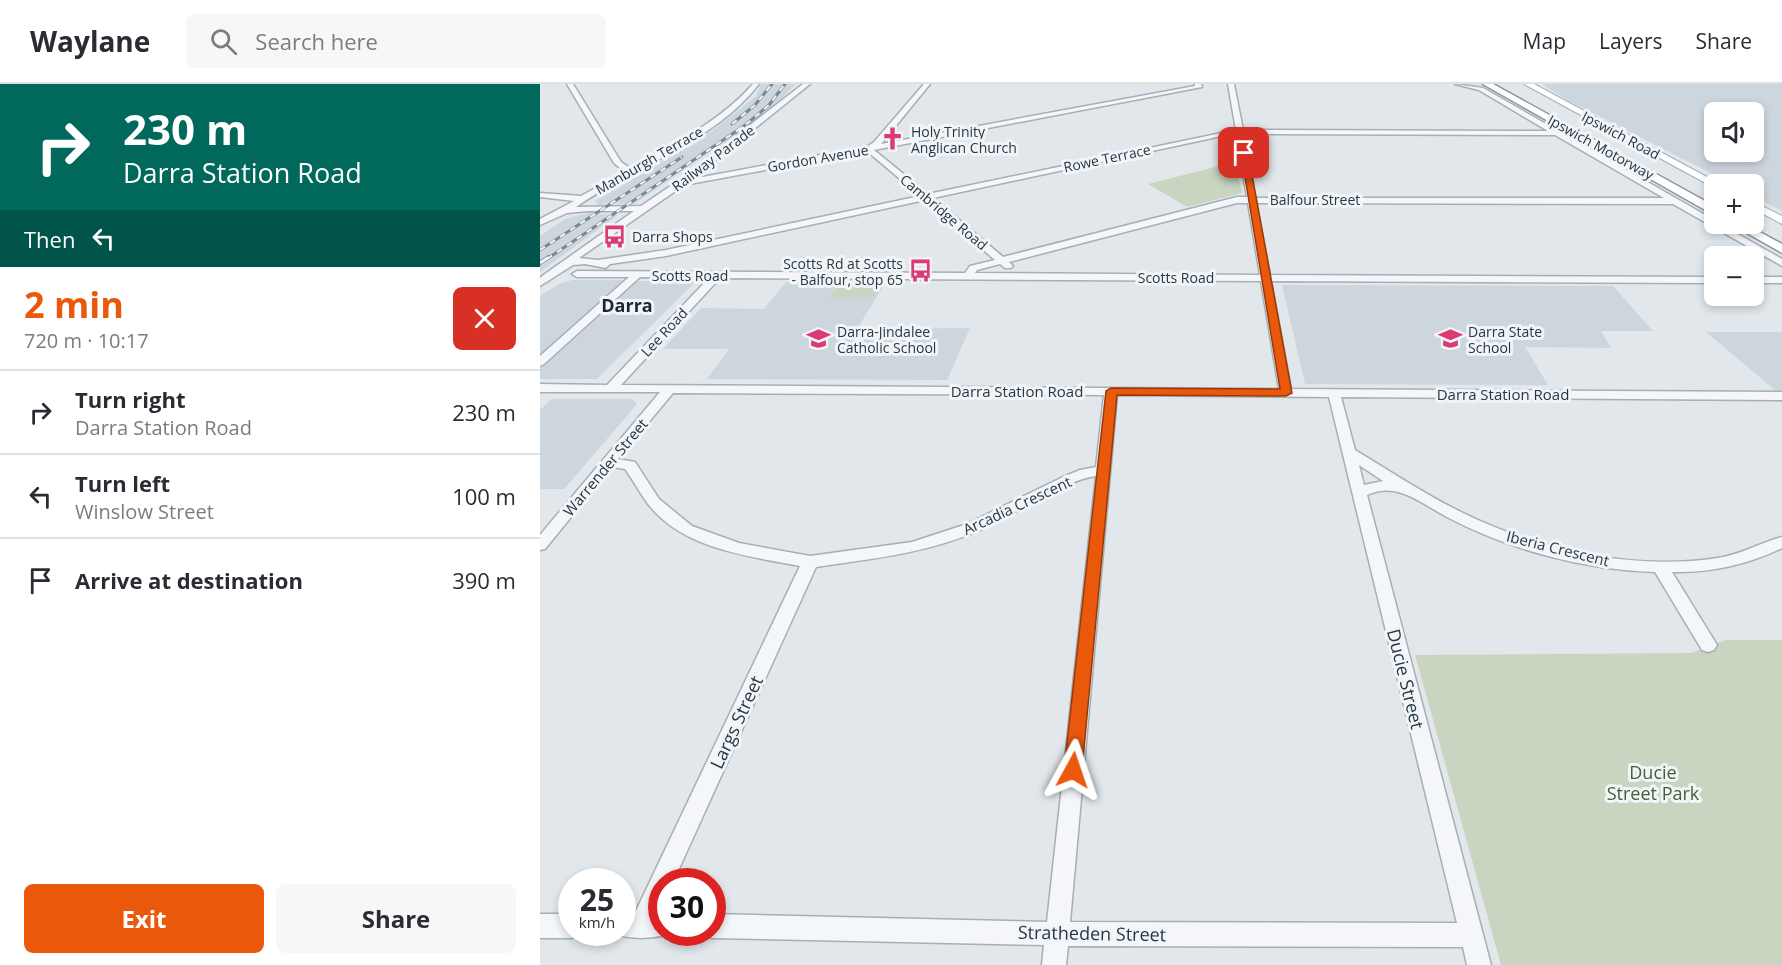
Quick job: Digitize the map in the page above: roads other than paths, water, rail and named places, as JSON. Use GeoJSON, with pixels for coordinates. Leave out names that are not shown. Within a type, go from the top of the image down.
{"type":"FeatureCollection","features":[{"type":"Feature","properties":{"kind":"highway"},"geometry":{"type":"LineString","coordinates":[[1478,84],[1518,101]]}},
{"type":"Feature","properties":{"kind":"highway","name":"Ipswich Motorway"},"geometry":{"type":"LineString","coordinates":[[1487,84],[1704,205]]}},
{"type":"Feature","properties":{"kind":"highway","name":"Ipswich Motorway"},"geometry":{"type":"LineString","coordinates":[[1505,84],[1692,185]]}},
{"type":"Feature","properties":{"kind":"highway"},"geometry":{"type":"LineString","coordinates":[[1764,227],[1782,237]]}},
{"type":"Feature","properties":{"kind":"highway"},"geometry":{"type":"LineString","coordinates":[[1755,234],[1782,249]]}},
{"type":"Feature","properties":{"kind":"main road","name":"Ipswich Road"},"geometry":{"type":"LineString","coordinates":[[1528,84],[1704,179]]}},
{"type":"Feature","properties":{"kind":"main road"},"geometry":{"type":"LineString","coordinates":[[1764,210],[1782,220]]}},
{"type":"Feature","properties":{"kind":"street"},"geometry":{"type":"LineString","coordinates":[[570,84],[618,164],[630,172]]}},
{"type":"Feature","properties":{"kind":"street","name":"Railway Parade"},"geometry":{"type":"LineString","coordinates":[[554,272],[681,183],[807,84]]}},
{"type":"Feature","properties":{"kind":"street"},"geometry":{"type":"LineString","coordinates":[[869,149],[877,144],[927,84]]}},
{"type":"Feature","properties":{"kind":"street"},"geometry":{"type":"LineString","coordinates":[[1231,84],[1286,393]]}},
{"type":"Feature","properties":{"kind":"street"},"geometry":{"type":"LineString","coordinates":[[1458,84],[1469,85]]}},
{"type":"Feature","properties":{"kind":"street","name":"Manburgh Terrace"},"geometry":{"type":"LineString","coordinates":[[540,222],[565,211],[582,198],[702,131],[744,98],[752,85]]}},
{"type":"Feature","properties":{"kind":"street","name":"Ipswich Road"},"geometry":{"type":"LineString","coordinates":[[1469,85],[1481,89],[1782,263]]}},
{"type":"Feature","properties":{"kind":"street","name":"Gordon Avenue"},"geometry":{"type":"LineString","coordinates":[[681,183],[1197,86]]}},
{"type":"Feature","properties":{"kind":"street","name":"Rowe Terrace"},"geometry":{"type":"LineString","coordinates":[[597,263],[666,253],[1240,132],[1555,133]]}},
{"type":"Feature","properties":{"kind":"street","name":"Cambridge Road"},"geometry":{"type":"LineString","coordinates":[[869,149],[1018,276]]}},
{"type":"Feature","properties":{"kind":"street"},"geometry":{"type":"LineString","coordinates":[[540,195],[582,198]]}},
{"type":"Feature","properties":{"kind":"street","name":"Balfour Street"},"geometry":{"type":"LineString","coordinates":[[968,276],[973,268],[1002,260],[1229,202],[1253,199],[1675,201]]}},
{"type":"Feature","properties":{"kind":"street"},"geometry":{"type":"LineString","coordinates":[[565,211],[588,208],[643,209]]}},
{"type":"Feature","properties":{"kind":"street","name":"Railway Parade"},"geometry":{"type":"LineString","coordinates":[[583,260],[592,247],[615,228]]}},
{"type":"Feature","properties":{"kind":"street","name":"Rowe Terrace"},"geometry":{"type":"LineString","coordinates":[[606,276],[619,269],[666,253]]}},
{"type":"Feature","properties":{"kind":"street"},"geometry":{"type":"LineString","coordinates":[[565,263],[583,260],[597,263]]}},
{"type":"Feature","properties":{"kind":"street"},"geometry":{"type":"LineString","coordinates":[[540,290],[589,270],[597,263]]}},
{"type":"Feature","properties":{"kind":"street","name":"Scotts Road"},"geometry":{"type":"LineString","coordinates":[[597,263],[637,275]]}},
{"type":"Feature","properties":{"kind":"street"},"geometry":{"type":"LineString","coordinates":[[540,283],[554,272]]}},
{"type":"Feature","properties":{"kind":"street","name":"Scotts Road"},"geometry":{"type":"LineString","coordinates":[[554,272],[606,276],[1704,280]]}},
{"type":"Feature","properties":{"kind":"street"},"geometry":{"type":"LineString","coordinates":[[540,362],[637,275]]}},
{"type":"Feature","properties":{"kind":"street","name":"Lee Road"},"geometry":{"type":"LineString","coordinates":[[610,389],[717,275]]}},
{"type":"Feature","properties":{"kind":"street"},"geometry":{"type":"LineString","coordinates":[[1764,280],[1782,280]]}},
{"type":"Feature","properties":{"kind":"street","name":"Darra Station Road"},"geometry":{"type":"LineString","coordinates":[[540,388],[1781,397]]}},
{"type":"Feature","properties":{"kind":"street","name":"Warrender Street"},"geometry":{"type":"LineString","coordinates":[[540,545],[669,389]]}},
{"type":"Feature","properties":{"kind":"street"},"geometry":{"type":"LineString","coordinates":[[1054,965],[1111,391]]}},
{"type":"Feature","properties":{"kind":"street","name":"Ducie Street"},"geometry":{"type":"LineString","coordinates":[[1334,393],[1479,965]]}},
{"type":"Feature","properties":{"kind":"street","name":"Iberia Crescent"},"geometry":{"type":"LineString","coordinates":[[1351,453],[1396,485],[1474,524],[1528,543],[1617,562],[1660,566],[1713,564],[1750,556],[1782,542]]}},
{"type":"Feature","properties":{"kind":"street","name":"Arcadia Crescent"},"geometry":{"type":"LineString","coordinates":[[609,462],[630,465],[654,502],[687,530],[737,548],[810,562],[923,544],[972,528],[1085,473],[1103,471]]}},
{"type":"Feature","properties":{"kind":"street"},"geometry":{"type":"LineString","coordinates":[[1358,493],[1377,485],[1396,485]]}},
{"type":"Feature","properties":{"kind":"street","name":"Largs Street"},"geometry":{"type":"LineString","coordinates":[[669,868],[810,562]]}},
{"type":"Feature","properties":{"kind":"street"},"geometry":{"type":"LineString","coordinates":[[1660,566],[1708,645]]}},
{"type":"Feature","properties":{"kind":"street"},"geometry":{"type":"LineString","coordinates":[[540,926],[558,926]]}},
{"type":"Feature","properties":{"kind":"street","name":"Stratheden Street"},"geometry":{"type":"LineString","coordinates":[[726,926],[1058,933],[1472,935]]}},
{"type":"Feature","properties":{"kind":"railway"},"geometry":{"type":"LineString","coordinates":[[732,124],[755,105],[772,84]]}},
{"type":"Feature","properties":{"kind":"railway"},"geometry":{"type":"LineString","coordinates":[[547,259],[744,126],[769,105],[785,84]]}},
{"type":"Feature","properties":{"kind":"railway"},"geometry":{"type":"LineString","coordinates":[[540,250],[682,157]]}},
{"type":"Feature","properties":{"kind":"railway"},"geometry":{"type":"LineString","coordinates":[[540,263],[549,257]]}},
{"type":"Feature","properties":{"kind":"place","name":"Holy Trinity Anglican Church"},"geometry":{"type":"Point","coordinates":[893,139]}},
{"type":"Feature","properties":{"kind":"place","name":"Darra Shops"},"geometry":{"type":"Point","coordinates":[614,236]}},
{"type":"Feature","properties":{"kind":"place","name":"Scotts Rd at Scotts - Balfour, stop 65"},"geometry":{"type":"Point","coordinates":[921,271]}},
{"type":"Feature","properties":{"kind":"place","name":"Darra-Jindalee Catholic School"},"geometry":{"type":"Point","coordinates":[819,339]}},
{"type":"Feature","properties":{"kind":"place","name":"Darra State School"},"geometry":{"type":"Point","coordinates":[1450,339]}},
{"type":"Feature","properties":{"kind":"district","name":"Darra"},"geometry":{"type":"Point","coordinates":[627,305]}},
{"type":"Feature","properties":{"kind":"park label","name":"Ducie Street Park"},"geometry":{"type":"Point","coordinates":[1653,782]}}]}
